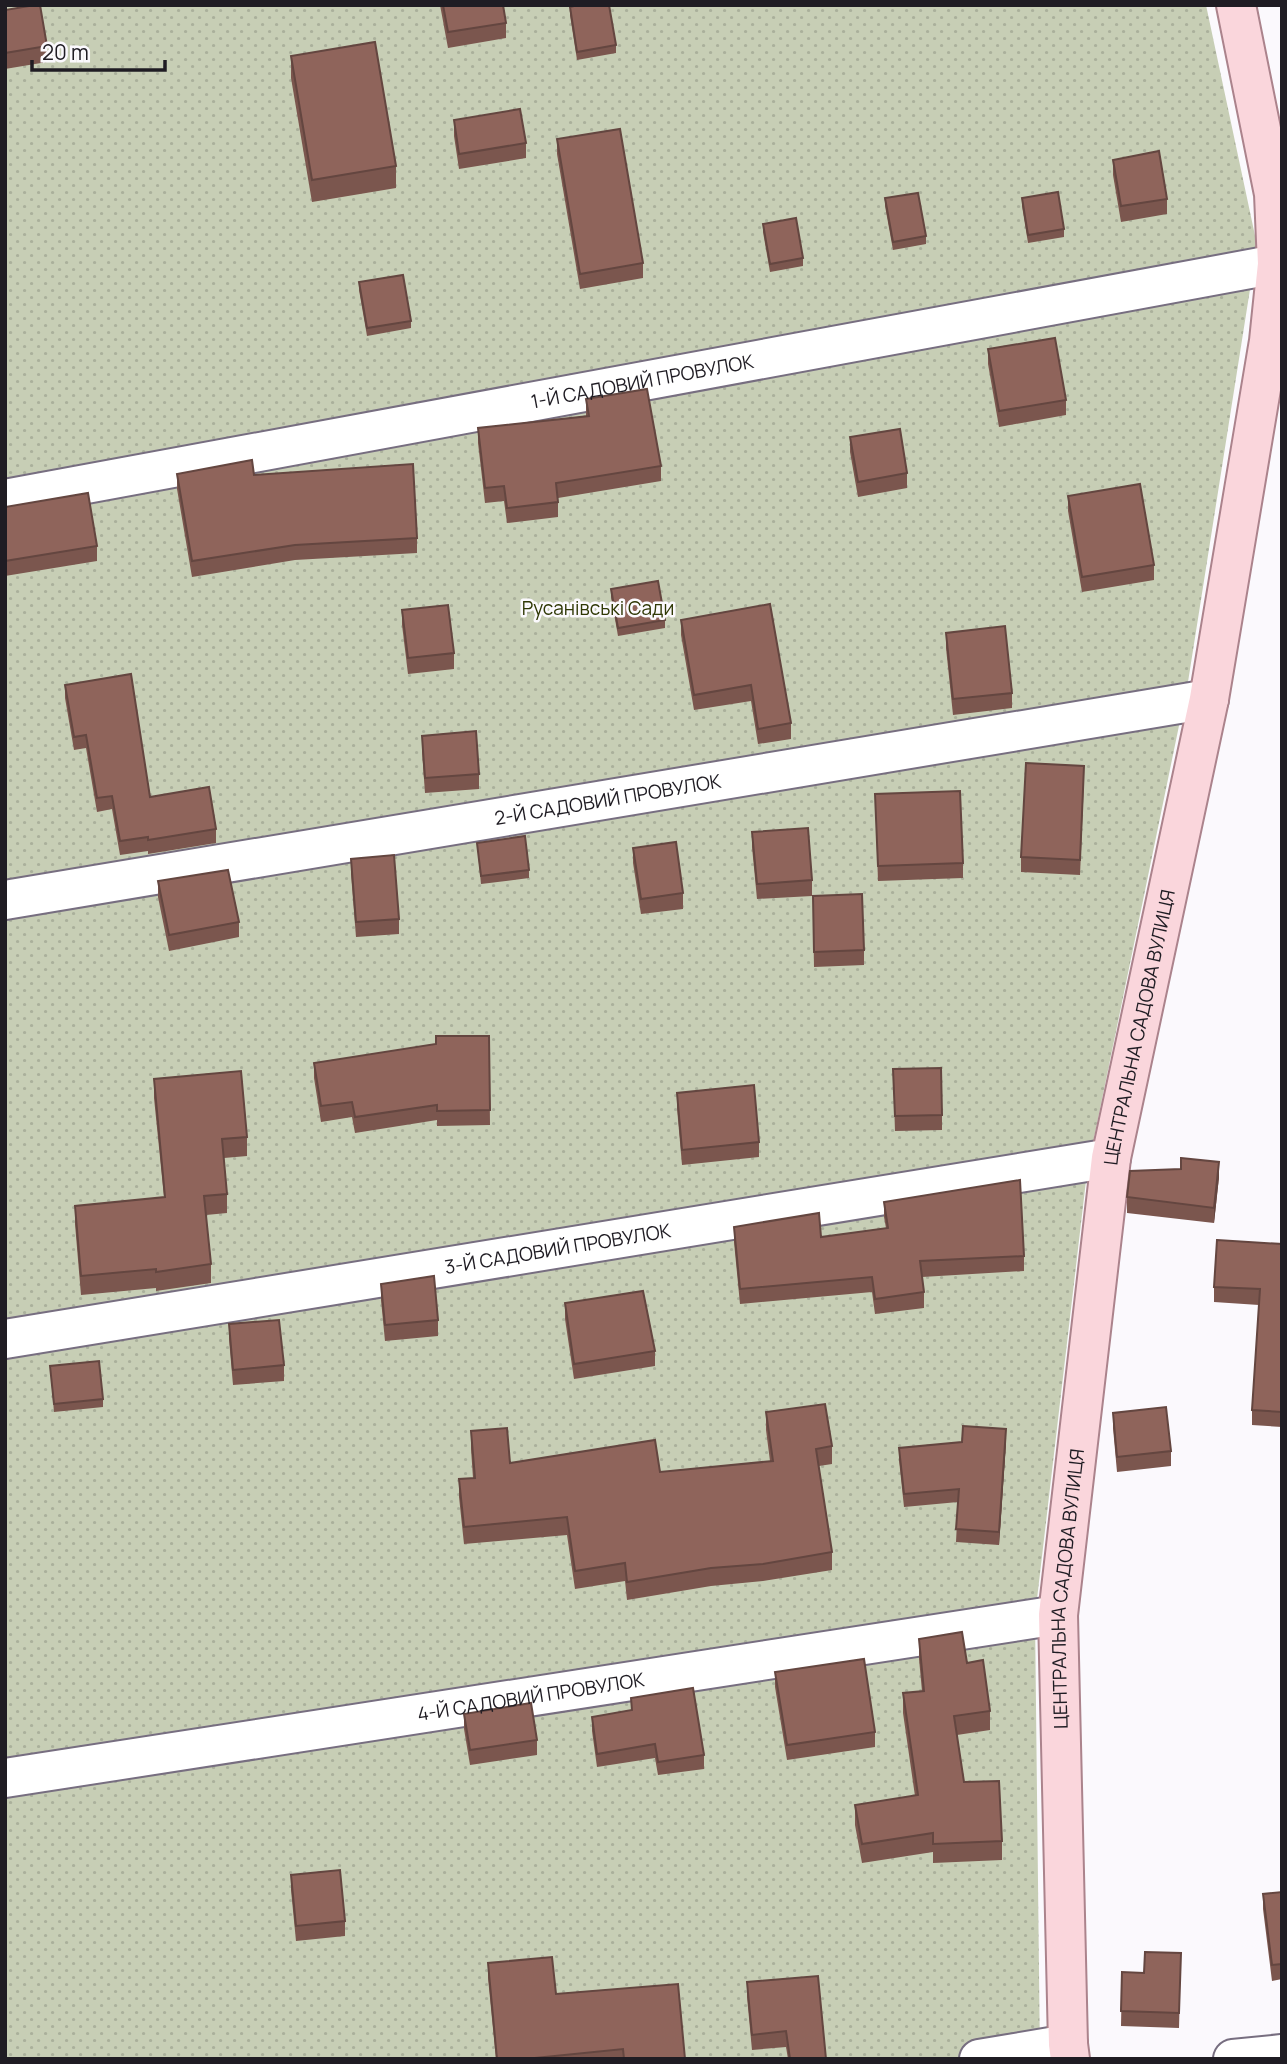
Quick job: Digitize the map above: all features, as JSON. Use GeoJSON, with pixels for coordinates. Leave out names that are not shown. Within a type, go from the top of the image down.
{"type":"FeatureCollection","features":[{"type":"Feature","properties":{"kind":"main road","name":"ЦЕНТРАЛЬНА САДОВА ВУЛИЦЯ"},"geometry":{"type":"LineString","coordinates":[[1069,2052],[1058,1615],[1111,1158],[1209,699],[1269,341],[1277,264],[1275,194],[1236,5]]}},
{"type":"Feature","properties":{"kind":"street","name":"1-Й САДОВИЙ ПРОВУЛОК"},"geometry":{"type":"LineString","coordinates":[[5,499],[1277,264]]}},
{"type":"Feature","properties":{"kind":"street","name":"2-Й САДОВИЙ ПРОВУЛОК"},"geometry":{"type":"LineString","coordinates":[[5,900],[1209,699]]}},
{"type":"Feature","properties":{"kind":"street","name":"3-Й САДОВИЙ ПРОВУЛОК"},"geometry":{"type":"LineString","coordinates":[[5,1339],[1111,1158]]}},
{"type":"Feature","properties":{"kind":"street","name":"4-Й САДОВИЙ ПРОВУЛОК"},"geometry":{"type":"LineString","coordinates":[[5,1778],[1058,1615]]}},
{"type":"Feature","properties":{"kind":"street"},"geometry":{"type":"LineString","coordinates":[[979,2059],[1069,2052]]}},
{"type":"Feature","properties":{"kind":"street"},"geometry":{"type":"LineString","coordinates":[[1233,2059],[1282,2054]]}},
{"type":"Feature","properties":{"kind":"green space","name":"Русанівські Сади"},"geometry":{"type":"Polygon","coordinates":[[[5,5],[1206,5],[1257,245],[1188,682],[1087,1172],[1035,1616],[1040,2059],[5,2059],[5,5]]]}},
{"type":"Feature","properties":{"kind":"building"},"geometry":{"type":"Polygon","coordinates":[[[40,5],[47,46],[5,53],[5,10],[40,5]]]}},
{"type":"Feature","properties":{"kind":"building"},"geometry":{"type":"Polygon","coordinates":[[[443,5],[503,5],[506,23],[448,32],[443,5]]]}},
{"type":"Feature","properties":{"kind":"building"},"geometry":{"type":"Polygon","coordinates":[[[609,5],[616,45],[577,52],[570,7],[609,5]]]}},
{"type":"Feature","properties":{"kind":"building"},"geometry":{"type":"Polygon","coordinates":[[[375,42],[396,166],[312,180],[291,56],[375,42]]]}},
{"type":"Feature","properties":{"kind":"building"},"geometry":{"type":"Polygon","coordinates":[[[520,109],[526,143],[459,154],[454,120],[520,109]]]}},
{"type":"Feature","properties":{"kind":"building"},"geometry":{"type":"Polygon","coordinates":[[[620,129],[643,263],[580,274],[557,139],[620,129]]]}},
{"type":"Feature","properties":{"kind":"building"},"geometry":{"type":"Polygon","coordinates":[[[1159,151],[1167,199],[1121,206],[1113,160],[1159,151]]]}},
{"type":"Feature","properties":{"kind":"building"},"geometry":{"type":"Polygon","coordinates":[[[1058,192],[1064,229],[1028,235],[1022,198],[1058,192]]]}},
{"type":"Feature","properties":{"kind":"building"},"geometry":{"type":"Polygon","coordinates":[[[918,193],[926,236],[893,242],[885,198],[918,193]]]}},
{"type":"Feature","properties":{"kind":"building"},"geometry":{"type":"Polygon","coordinates":[[[796,218],[803,258],[770,264],[763,224],[796,218]]]}},
{"type":"Feature","properties":{"kind":"building"},"geometry":{"type":"Polygon","coordinates":[[[403,275],[411,321],[367,328],[359,282],[403,275]]]}},
{"type":"Feature","properties":{"kind":"building"},"geometry":{"type":"Polygon","coordinates":[[[1055,338],[1066,400],[999,411],[988,349],[1055,338]]]}},
{"type":"Feature","properties":{"kind":"building"},"geometry":{"type":"Polygon","coordinates":[[[647,389],[661,466],[556,483],[558,502],[507,508],[504,486],[485,488],[478,428],[589,416],[586,399],[647,389]]]}},
{"type":"Feature","properties":{"kind":"building"},"geometry":{"type":"Polygon","coordinates":[[[900,429],[907,473],[858,482],[850,437],[900,429]]]}},
{"type":"Feature","properties":{"kind":"building"},"geometry":{"type":"Polygon","coordinates":[[[252,460],[254,475],[413,464],[417,538],[295,545],[192,561],[177,474],[252,460]]]}},
{"type":"Feature","properties":{"kind":"building"},"geometry":{"type":"Polygon","coordinates":[[[1140,484],[1154,565],[1082,577],[1068,496],[1140,484]]]}},
{"type":"Feature","properties":{"kind":"building"},"geometry":{"type":"Polygon","coordinates":[[[88,493],[97,546],[5,561],[5,507],[88,493]]]}},
{"type":"Feature","properties":{"kind":"building"},"geometry":{"type":"Polygon","coordinates":[[[658,581],[665,620],[618,628],[611,589],[658,581]]]}},
{"type":"Feature","properties":{"kind":"building"},"geometry":{"type":"Polygon","coordinates":[[[770,604],[791,723],[758,729],[751,685],[694,695],[681,620],[770,604]]]}},
{"type":"Feature","properties":{"kind":"building"},"geometry":{"type":"Polygon","coordinates":[[[448,605],[454,653],[408,658],[402,610],[448,605]]]}},
{"type":"Feature","properties":{"kind":"building"},"geometry":{"type":"Polygon","coordinates":[[[1005,626],[1012,693],[953,699],[946,633],[1005,626]]]}},
{"type":"Feature","properties":{"kind":"building"},"geometry":{"type":"Polygon","coordinates":[[[131,674],[150,797],[209,787],[216,829],[148,840],[148,837],[120,841],[112,796],[97,798],[86,735],[74,737],[65,685],[131,674]]]}},
{"type":"Feature","properties":{"kind":"building"},"geometry":{"type":"Polygon","coordinates":[[[476,731],[479,774],[425,778],[422,736],[476,731]]]}},
{"type":"Feature","properties":{"kind":"building"},"geometry":{"type":"Polygon","coordinates":[[[1026,763],[1084,766],[1080,860],[1021,857],[1026,763]]]}},
{"type":"Feature","properties":{"kind":"building"},"geometry":{"type":"Polygon","coordinates":[[[960,791],[963,863],[878,866],[875,794],[960,791]]]}},
{"type":"Feature","properties":{"kind":"building"},"geometry":{"type":"Polygon","coordinates":[[[808,828],[812,880],[757,884],[752,832],[808,828]]]}},
{"type":"Feature","properties":{"kind":"building"},"geometry":{"type":"Polygon","coordinates":[[[525,836],[529,870],[481,876],[477,843],[525,836]]]}},
{"type":"Feature","properties":{"kind":"building"},"geometry":{"type":"Polygon","coordinates":[[[676,842],[683,893],[641,899],[633,848],[676,842]]]}},
{"type":"Feature","properties":{"kind":"building"},"geometry":{"type":"Polygon","coordinates":[[[394,855],[399,919],[356,922],[351,859],[394,855]]]}},
{"type":"Feature","properties":{"kind":"building"},"geometry":{"type":"Polygon","coordinates":[[[228,870],[239,922],[169,935],[158,881],[228,870]]]}},
{"type":"Feature","properties":{"kind":"building"},"geometry":{"type":"Polygon","coordinates":[[[862,894],[864,950],[814,952],[813,896],[862,894]]]}},
{"type":"Feature","properties":{"kind":"building"},"geometry":{"type":"Polygon","coordinates":[[[436,1036],[489,1036],[490,1110],[437,1111],[437,1105],[355,1117],[352,1102],[321,1106],[314,1063],[436,1044],[436,1036]]]}},
{"type":"Feature","properties":{"kind":"building"},"geometry":{"type":"Polygon","coordinates":[[[941,1068],[942,1115],[895,1116],[893,1069],[941,1068]]]}},
{"type":"Feature","properties":{"kind":"building"},"geometry":{"type":"Polygon","coordinates":[[[241,1071],[247,1137],[222,1139],[227,1194],[204,1196],[211,1264],[156,1272],[156,1269],[81,1276],[75,1206],[165,1197],[154,1079],[241,1071]]]}},
{"type":"Feature","properties":{"kind":"building"},"geometry":{"type":"Polygon","coordinates":[[[754,1085],[759,1142],[682,1150],[677,1093],[754,1085]]]}},
{"type":"Feature","properties":{"kind":"building"},"geometry":{"type":"Polygon","coordinates":[[[1181,1158],[1219,1162],[1214,1208],[1127,1197],[1130,1171],[1181,1169],[1181,1158]]]}},
{"type":"Feature","properties":{"kind":"building"},"geometry":{"type":"Polygon","coordinates":[[[1020,1180],[1024,1256],[920,1261],[924,1292],[875,1299],[872,1277],[740,1289],[734,1227],[819,1213],[821,1237],[888,1228],[884,1202],[1020,1180]]]}},
{"type":"Feature","properties":{"kind":"building"},"geometry":{"type":"Polygon","coordinates":[[[1217,1240],[1282,1244],[1282,1412],[1252,1410],[1260,1289],[1214,1287],[1217,1240]]]}},
{"type":"Feature","properties":{"kind":"building"},"geometry":{"type":"Polygon","coordinates":[[[434,1276],[438,1320],[385,1325],[381,1284],[434,1276]]]}},
{"type":"Feature","properties":{"kind":"building"},"geometry":{"type":"Polygon","coordinates":[[[643,1291],[655,1351],[574,1364],[565,1303],[643,1291]]]}},
{"type":"Feature","properties":{"kind":"building"},"geometry":{"type":"Polygon","coordinates":[[[279,1320],[284,1365],[233,1370],[229,1324],[279,1320]]]}},
{"type":"Feature","properties":{"kind":"building"},"geometry":{"type":"Polygon","coordinates":[[[99,1361],[103,1399],[54,1404],[50,1366],[99,1361]]]}},
{"type":"Feature","properties":{"kind":"building"},"geometry":{"type":"Polygon","coordinates":[[[825,1404],[832,1446],[816,1449],[832,1552],[627,1582],[625,1563],[575,1571],[567,1517],[464,1527],[459,1479],[475,1478],[471,1431],[507,1428],[510,1463],[655,1440],[660,1472],[773,1461],[766,1412],[825,1404]]]}},
{"type":"Feature","properties":{"kind":"building"},"geometry":{"type":"Polygon","coordinates":[[[1166,1407],[1171,1451],[1117,1457],[1113,1413],[1166,1407]]]}},
{"type":"Feature","properties":{"kind":"building"},"geometry":{"type":"Polygon","coordinates":[[[963,1426],[1006,1429],[999,1532],[956,1529],[959,1489],[904,1494],[899,1448],[962,1442],[963,1426]]]}},
{"type":"Feature","properties":{"kind":"building"},"geometry":{"type":"Polygon","coordinates":[[[962,1632],[967,1663],[983,1660],[990,1711],[954,1716],[964,1782],[999,1781],[1002,1841],[933,1844],[933,1833],[862,1844],[855,1805],[918,1795],[903,1693],[924,1691],[919,1639],[962,1632]]]}},
{"type":"Feature","properties":{"kind":"building"},"geometry":{"type":"Polygon","coordinates":[[[864,1659],[875,1732],[787,1745],[775,1672],[864,1659]]]}},
{"type":"Feature","properties":{"kind":"building"},"geometry":{"type":"Polygon","coordinates":[[[693,1688],[704,1755],[658,1762],[655,1744],[597,1754],[592,1717],[632,1710],[631,1698],[693,1688]]]}},
{"type":"Feature","properties":{"kind":"building"},"geometry":{"type":"Polygon","coordinates":[[[531,1703],[537,1740],[470,1750],[464,1714],[531,1703]]]}},
{"type":"Feature","properties":{"kind":"building"},"geometry":{"type":"Polygon","coordinates":[[[340,1870],[345,1921],[296,1926],[291,1875],[340,1870]]]}},
{"type":"Feature","properties":{"kind":"building"},"geometry":{"type":"Polygon","coordinates":[[[1282,1892],[1282,1964],[1272,1965],[1263,1894],[1282,1892]]]}},
{"type":"Feature","properties":{"kind":"building"},"geometry":{"type":"Polygon","coordinates":[[[1145,1952],[1181,1953],[1179,2013],[1121,2011],[1122,1972],[1144,1973],[1145,1952]]]}},
{"type":"Feature","properties":{"kind":"building"},"geometry":{"type":"Polygon","coordinates":[[[552,1957],[556,1994],[678,1984],[685,2059],[624,2059],[623,2049],[525,2059],[497,2059],[488,1963],[552,1957]]]}},
{"type":"Feature","properties":{"kind":"building"},"geometry":{"type":"Polygon","coordinates":[[[818,1976],[826,2059],[790,2059],[786,2031],[752,2035],[747,1982],[818,1976]]]}}]}
